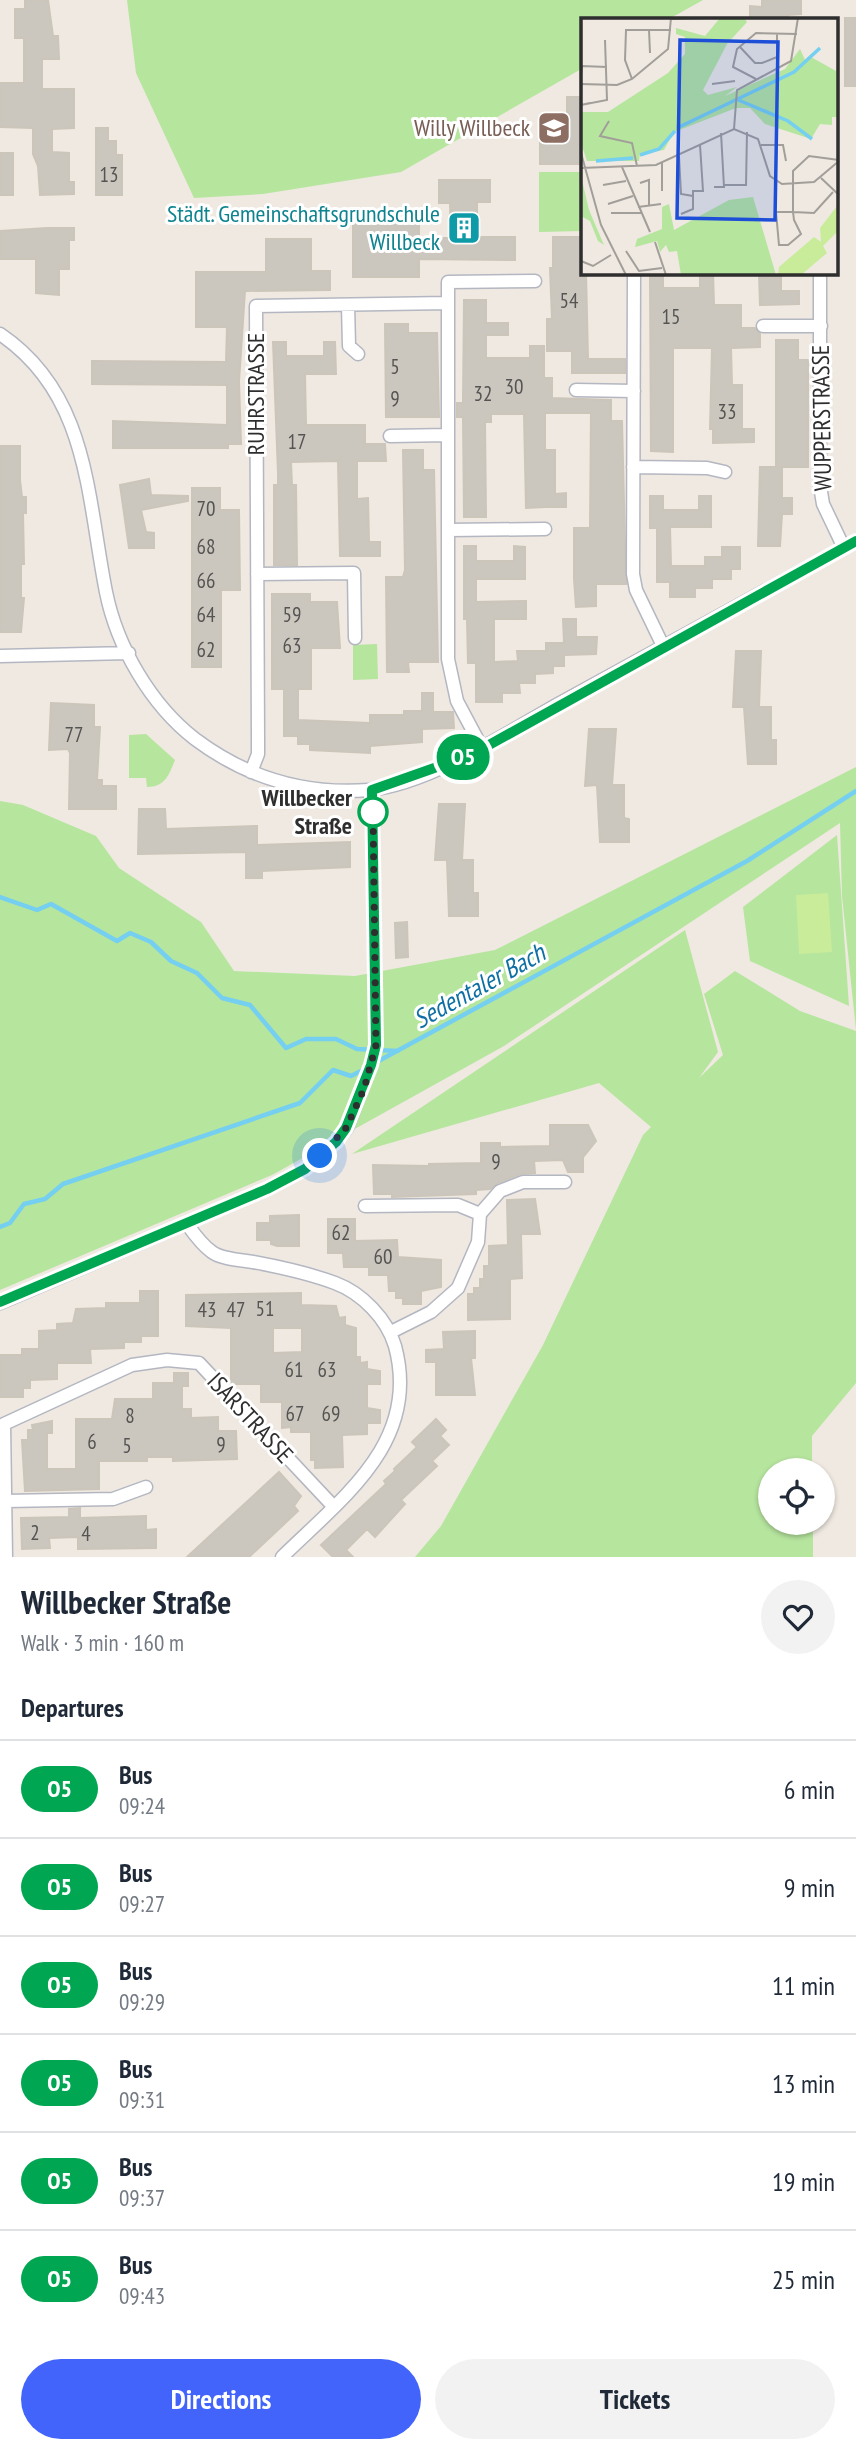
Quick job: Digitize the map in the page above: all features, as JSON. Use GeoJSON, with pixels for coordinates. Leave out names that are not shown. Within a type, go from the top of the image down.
{"type":"FeatureCollection","features":[{"type":"Feature","properties":{"kind":"street"},"geometry":{"type":"LineString","coordinates":[[634,275],[633,574],[636,590],[664,648]]}},
{"type":"Feature","properties":{"kind":"street","name":"WUPPERSTRASSE"},"geometry":{"type":"LineString","coordinates":[[820,275],[820,486],[823,504],[844,548]]}},
{"type":"Feature","properties":{"kind":"street"},"geometry":{"type":"LineString","coordinates":[[482,748],[457,701],[450,681],[448,282],[535,281]]}},
{"type":"Feature","properties":{"kind":"street","name":"RUHRSTRASSE"},"geometry":{"type":"LineString","coordinates":[[251,772],[258,754],[256,306],[447,303]]}},
{"type":"Feature","properties":{"kind":"street"},"geometry":{"type":"LineString","coordinates":[[348,305],[349,346],[358,354]]}},
{"type":"Feature","properties":{"kind":"street","name":"WUPPERSTRASSE"},"geometry":{"type":"LineString","coordinates":[[763,326],[821,326]]}},
{"type":"Feature","properties":{"kind":"street"},"geometry":{"type":"LineString","coordinates":[[0,334],[29,356],[52,383],[71,422],[85,472],[107,596],[129,653],[149,691],[182,729],[217,756],[278,783],[314,790],[372,790],[407,780],[482,748],[856,541]]}},
{"type":"Feature","properties":{"kind":"street"},"geometry":{"type":"LineString","coordinates":[[576,390],[634,391]]}},
{"type":"Feature","properties":{"kind":"street"},"geometry":{"type":"LineString","coordinates":[[390,436],[448,435]]}},
{"type":"Feature","properties":{"kind":"street"},"geometry":{"type":"LineString","coordinates":[[633,467],[707,468],[725,472]]}},
{"type":"Feature","properties":{"kind":"street"},"geometry":{"type":"LineString","coordinates":[[448,530],[545,529]]}},
{"type":"Feature","properties":{"kind":"street"},"geometry":{"type":"LineString","coordinates":[[257,574],[354,573],[355,638]]}},
{"type":"Feature","properties":{"kind":"street"},"geometry":{"type":"LineString","coordinates":[[0,656],[129,653]]}},
{"type":"Feature","properties":{"kind":"street"},"geometry":{"type":"LineString","coordinates":[[0,1303],[267,1189],[305,1169],[336,1142],[346,1128],[364,1089],[374,1055],[372,790]]}},
{"type":"Feature","properties":{"kind":"street"},"geometry":{"type":"LineString","coordinates":[[391,1332],[431,1312],[457,1288],[478,1242],[480,1214],[500,1191],[523,1182],[565,1182]]}},
{"type":"Feature","properties":{"kind":"street"},"geometry":{"type":"LineString","coordinates":[[365,1206],[458,1205],[480,1214]]}},
{"type":"Feature","properties":{"kind":"street"},"geometry":{"type":"LineString","coordinates":[[187,1224],[214,1254],[298,1271],[338,1284],[368,1304],[391,1332],[400,1368],[400,1407],[384,1448],[357,1483],[282,1557]]}},
{"type":"Feature","properties":{"kind":"street","name":"ISARSTRASSE"},"geometry":{"type":"LineString","coordinates":[[6,1557],[4,1424],[132,1365],[167,1360],[199,1363],[334,1507]]}},
{"type":"Feature","properties":{"kind":"street"},"geometry":{"type":"LineString","coordinates":[[6,1501],[113,1499],[146,1487]]}},
{"type":"Feature","properties":{"kind":"green space"},"geometry":{"type":"Polygon","coordinates":[[[127,0],[703,0],[671,18],[581,18],[581,69],[401,172],[263,194],[194,198],[136,73],[127,0]]]}},
{"type":"Feature","properties":{"kind":"green space"},"geometry":{"type":"Polygon","coordinates":[[[539,172],[581,172],[581,231],[539,232],[539,172]]]}},
{"type":"Feature","properties":{"kind":"green space"},"geometry":{"type":"Polygon","coordinates":[[[377,644],[378,679],[353,680],[353,645],[377,644]]]}},
{"type":"Feature","properties":{"kind":"green space"},"geometry":{"type":"Polygon","coordinates":[[[146,734],[175,760],[162,782],[147,787],[146,778],[129,778],[129,735],[146,734]]]}},
{"type":"Feature","properties":{"kind":"green space"},"geometry":{"type":"Polygon","coordinates":[[[856,767],[856,1030],[842,896],[840,823],[504,1046],[272,1175],[0,1290],[0,801],[23,805],[96,836],[119,868],[201,922],[234,971],[355,976],[495,950],[856,767]]]}},
{"type":"Feature","properties":{"kind":"green space"},"geometry":{"type":"Polygon","coordinates":[[[837,835],[849,1006],[750,961],[743,907],[837,835]]]}},
{"type":"Feature","properties":{"kind":"green space"},"geometry":{"type":"Polygon","coordinates":[[[828,893],[832,952],[799,954],[796,895],[828,893]]]}},
{"type":"Feature","properties":{"kind":"green space"},"geometry":{"type":"Polygon","coordinates":[[[685,930],[718,1052],[699,1078],[723,1055],[704,994],[735,971],[800,1011],[856,1031],[856,1383],[812,1436],[812,1458],[758,1458],[758,1535],[813,1535],[813,1557],[415,1557],[441,1526],[543,1345],[643,1135],[651,1127],[599,1083],[352,1154],[685,930]]]}},
{"type":"Feature","properties":{"kind":"building"},"geometry":{"type":"Polygon","coordinates":[[[25,0],[48,0],[53,36],[58,36],[59,59],[42,59],[42,89],[74,89],[74,128],[52,129],[52,152],[69,153],[69,182],[74,182],[74,194],[40,195],[38,166],[33,154],[33,128],[0,127],[0,83],[24,83],[24,38],[15,38],[15,9],[25,9],[25,0]]]}},
{"type":"Feature","properties":{"kind":"building"},"geometry":{"type":"Polygon","coordinates":[[[762,0],[801,0],[801,14],[788,15],[788,18],[750,18],[750,6],[762,7],[762,0]]]}},
{"type":"Feature","properties":{"kind":"building"},"geometry":{"type":"Polygon","coordinates":[[[845,18],[856,18],[856,86],[845,86],[845,18]]]}},
{"type":"Feature","properties":{"kind":"building"},"geometry":{"type":"Polygon","coordinates":[[[567,97],[581,97],[581,164],[540,164],[540,123],[567,123],[567,97]]]}},
{"type":"Feature","properties":{"kind":"building"},"geometry":{"type":"Polygon","coordinates":[[[96,128],[108,128],[108,141],[116,141],[116,155],[122,155],[122,195],[96,195],[96,128]]]}},
{"type":"Feature","properties":{"kind":"building"},"geometry":{"type":"Polygon","coordinates":[[[1,153],[13,153],[13,195],[0,195],[1,153]]]}},
{"type":"Feature","properties":{"kind":"building","name":"Städt. Gemeinschaftsgrundschule Willbeck"},"geometry":{"type":"Polygon","coordinates":[[[439,180],[490,180],[490,202],[477,202],[477,237],[515,237],[515,260],[419,259],[419,277],[353,277],[353,219],[419,219],[419,238],[451,238],[450,203],[439,203],[439,180]]]}},
{"type":"Feature","properties":{"kind":"building"},"geometry":{"type":"Polygon","coordinates":[[[74,228],[74,240],[69,240],[69,269],[59,269],[59,295],[36,293],[36,259],[0,259],[0,231],[74,228]]]}},
{"type":"Feature","properties":{"kind":"building"},"geometry":{"type":"Polygon","coordinates":[[[553,237],[580,237],[581,275],[586,275],[588,359],[625,359],[625,373],[572,373],[572,351],[547,351],[547,319],[552,319],[550,268],[553,268],[553,237]]]}},
{"type":"Feature","properties":{"kind":"building"},"geometry":{"type":"Polygon","coordinates":[[[266,239],[311,239],[311,271],[330,271],[330,290],[245,291],[239,381],[241,444],[228,444],[228,448],[113,448],[113,421],[227,425],[227,385],[92,384],[92,361],[226,362],[227,327],[196,327],[196,272],[266,272],[266,239]]]}},
{"type":"Feature","properties":{"kind":"building"},"geometry":{"type":"Polygon","coordinates":[[[650,275],[663,275],[663,288],[700,288],[700,275],[713,275],[714,305],[741,305],[741,328],[755,328],[760,334],[760,347],[731,348],[732,385],[742,385],[742,429],[754,429],[754,442],[713,443],[713,429],[710,429],[712,348],[673,348],[673,452],[651,451],[650,275]]]}},
{"type":"Feature","properties":{"kind":"building"},"geometry":{"type":"Polygon","coordinates":[[[759,275],[781,275],[781,291],[799,291],[799,304],[760,305],[759,275]]]}},
{"type":"Feature","properties":{"kind":"building"},"geometry":{"type":"Polygon","coordinates":[[[464,300],[486,300],[486,323],[508,323],[508,335],[486,335],[486,358],[530,358],[530,346],[544,346],[544,378],[552,378],[552,398],[611,400],[611,421],[622,421],[626,584],[596,584],[596,606],[576,607],[574,579],[574,528],[590,528],[591,413],[545,413],[545,450],[555,450],[555,494],[566,493],[566,507],[526,508],[524,414],[491,414],[491,422],[485,422],[486,517],[464,517],[463,417],[457,417],[457,403],[463,403],[464,300]]]}},
{"type":"Feature","properties":{"kind":"building"},"geometry":{"type":"Polygon","coordinates":[[[385,324],[408,324],[408,333],[437,333],[439,417],[386,417],[385,324]]]}},
{"type":"Feature","properties":{"kind":"building"},"geometry":{"type":"Polygon","coordinates":[[[776,340],[798,340],[798,360],[808,360],[808,467],[776,467],[776,340]]]}},
{"type":"Feature","properties":{"kind":"building"},"geometry":{"type":"Polygon","coordinates":[[[273,342],[286,342],[286,356],[324,356],[324,342],[335,342],[336,374],[305,374],[306,425],[365,425],[365,444],[385,444],[386,461],[357,461],[357,499],[368,498],[369,542],[380,542],[380,556],[340,556],[338,461],[291,462],[292,485],[296,485],[297,565],[274,565],[274,485],[278,485],[278,473],[273,342]]]}},
{"type":"Feature","properties":{"kind":"building"},"geometry":{"type":"Polygon","coordinates":[[[0,446],[20,446],[22,497],[26,497],[26,513],[23,513],[24,564],[21,564],[21,598],[24,598],[21,632],[0,632],[0,446]]]}},
{"type":"Feature","properties":{"kind":"building"},"geometry":{"type":"Polygon","coordinates":[[[403,450],[423,450],[423,470],[434,470],[438,662],[408,662],[409,672],[387,672],[386,577],[403,577],[405,570],[403,450]]]}},
{"type":"Feature","properties":{"kind":"building"},"geometry":{"type":"Polygon","coordinates":[[[760,467],[782,467],[782,498],[792,498],[792,514],[782,514],[780,546],[758,546],[760,467]]]}},
{"type":"Feature","properties":{"kind":"building"},"geometry":{"type":"Polygon","coordinates":[[[149,479],[151,495],[188,496],[188,501],[141,510],[146,532],[154,533],[154,548],[129,548],[120,485],[149,479]]]}},
{"type":"Feature","properties":{"kind":"building"},"geometry":{"type":"Polygon","coordinates":[[[192,488],[220,488],[220,510],[239,510],[240,590],[221,590],[221,667],[192,667],[192,488]]]}},
{"type":"Feature","properties":{"kind":"building"},"geometry":{"type":"Polygon","coordinates":[[[650,496],[663,496],[663,510],[699,510],[699,496],[711,496],[711,527],[670,527],[671,566],[705,566],[705,557],[722,557],[722,547],[740,547],[740,569],[731,569],[731,579],[712,579],[712,588],[695,588],[695,597],[670,597],[670,582],[657,582],[657,528],[650,528],[650,496]]]}},
{"type":"Feature","properties":{"kind":"building"},"geometry":{"type":"Polygon","coordinates":[[[464,546],[476,546],[476,561],[514,561],[514,546],[525,547],[525,579],[476,579],[476,602],[526,601],[526,619],[494,619],[494,662],[518,661],[517,651],[546,651],[546,643],[564,643],[563,619],[576,619],[576,637],[597,637],[596,654],[564,655],[564,666],[553,666],[553,673],[535,674],[535,683],[519,683],[520,693],[502,693],[502,702],[476,702],[476,663],[468,663],[467,619],[464,619],[464,546]]]}},
{"type":"Feature","properties":{"kind":"building"},"geometry":{"type":"Polygon","coordinates":[[[272,594],[310,594],[310,602],[337,602],[340,648],[311,648],[311,689],[298,689],[298,720],[370,723],[370,715],[404,715],[404,711],[422,711],[422,693],[433,693],[433,712],[453,712],[454,728],[422,729],[422,742],[370,746],[370,753],[310,750],[310,744],[298,744],[298,736],[284,736],[284,689],[272,689],[272,594]]]}},
{"type":"Feature","properties":{"kind":"building"},"geometry":{"type":"Polygon","coordinates":[[[736,651],[761,651],[759,707],[771,707],[771,740],[776,740],[776,764],[748,764],[744,707],[733,707],[736,651]]]}},
{"type":"Feature","properties":{"kind":"building"},"geometry":{"type":"Polygon","coordinates":[[[51,703],[94,705],[94,727],[100,727],[97,780],[102,780],[102,786],[116,786],[116,809],[69,809],[70,753],[68,749],[49,750],[51,703]]]}},
{"type":"Feature","properties":{"kind":"building"},"geometry":{"type":"Polygon","coordinates":[[[589,729],[616,729],[612,785],[624,785],[624,818],[629,819],[629,842],[600,842],[597,785],[585,786],[589,729]]]}},
{"type":"Feature","properties":{"kind":"building"},"geometry":{"type":"Polygon","coordinates":[[[439,804],[465,804],[462,860],[473,860],[473,893],[478,893],[478,916],[449,916],[447,860],[435,860],[439,804]]]}},
{"type":"Feature","properties":{"kind":"building"},"geometry":{"type":"Polygon","coordinates":[[[139,809],[165,809],[166,829],[257,826],[257,845],[350,842],[350,867],[262,871],[262,878],[246,878],[246,852],[138,854],[139,809]]]}},
{"type":"Feature","properties":{"kind":"building"},"geometry":{"type":"Polygon","coordinates":[[[407,922],[408,957],[396,958],[395,923],[407,922]]]}},
{"type":"Feature","properties":{"kind":"building"},"geometry":{"type":"Polygon","coordinates":[[[550,1125],[588,1125],[596,1141],[583,1157],[583,1172],[568,1172],[563,1160],[534,1161],[535,1173],[520,1174],[497,1183],[490,1189],[476,1190],[476,1194],[392,1197],[392,1194],[374,1194],[373,1165],[481,1163],[481,1143],[500,1143],[500,1147],[550,1146],[550,1125]]]}},
{"type":"Feature","properties":{"kind":"building"},"geometry":{"type":"Polygon","coordinates":[[[535,1199],[540,1234],[521,1234],[522,1278],[510,1279],[510,1319],[468,1320],[468,1294],[474,1294],[474,1288],[480,1288],[480,1279],[484,1279],[484,1266],[489,1266],[489,1246],[508,1245],[507,1200],[535,1199]]]}},
{"type":"Feature","properties":{"kind":"building"},"geometry":{"type":"Polygon","coordinates":[[[299,1215],[299,1246],[277,1246],[271,1244],[271,1240],[257,1240],[257,1223],[270,1223],[270,1216],[299,1215]]]}},
{"type":"Feature","properties":{"kind":"building"},"geometry":{"type":"Polygon","coordinates":[[[328,1219],[355,1219],[355,1241],[397,1240],[398,1257],[441,1260],[441,1287],[421,1291],[421,1304],[403,1304],[403,1298],[396,1298],[396,1291],[389,1291],[388,1275],[369,1275],[369,1267],[344,1267],[343,1253],[328,1253],[328,1219]]]}},
{"type":"Feature","properties":{"kind":"building"},"geometry":{"type":"Polygon","coordinates":[[[140,1291],[158,1291],[158,1336],[141,1336],[141,1342],[124,1342],[124,1348],[90,1349],[91,1363],[57,1363],[57,1379],[30,1380],[30,1388],[23,1388],[23,1397],[0,1397],[0,1355],[22,1355],[22,1349],[39,1349],[39,1331],[57,1330],[57,1324],[73,1323],[76,1309],[106,1308],[106,1303],[140,1303],[140,1291]]]}},
{"type":"Feature","properties":{"kind":"building"},"geometry":{"type":"Polygon","coordinates":[[[301,1293],[301,1305],[336,1306],[339,1318],[345,1317],[345,1325],[356,1328],[356,1357],[360,1357],[360,1363],[367,1362],[367,1369],[380,1371],[380,1384],[367,1384],[367,1408],[380,1410],[380,1423],[367,1423],[367,1434],[342,1435],[343,1467],[315,1468],[315,1460],[311,1460],[311,1432],[291,1432],[291,1427],[282,1428],[282,1402],[261,1402],[261,1384],[231,1384],[231,1328],[186,1326],[186,1295],[301,1293]],[[273,1328],[273,1353],[302,1352],[302,1328],[273,1328]]]}},
{"type":"Feature","properties":{"kind":"building"},"geometry":{"type":"Polygon","coordinates":[[[475,1331],[475,1358],[471,1358],[475,1395],[436,1395],[436,1362],[426,1362],[426,1350],[444,1349],[443,1332],[475,1331]]]}},
{"type":"Feature","properties":{"kind":"building"},"geometry":{"type":"Polygon","coordinates":[[[174,1373],[188,1373],[188,1386],[182,1386],[182,1409],[191,1409],[191,1418],[218,1417],[218,1431],[236,1431],[237,1459],[173,1461],[173,1457],[147,1457],[147,1461],[99,1461],[99,1489],[25,1491],[22,1440],[28,1440],[28,1430],[33,1430],[32,1425],[52,1421],[52,1433],[47,1433],[47,1469],[76,1469],[76,1419],[112,1419],[115,1399],[153,1399],[153,1383],[174,1383],[174,1373]]]}},
{"type":"Feature","properties":{"kind":"building"},"geometry":{"type":"Polygon","coordinates":[[[436,1419],[446,1430],[440,1436],[449,1445],[432,1461],[437,1466],[401,1500],[405,1504],[375,1537],[367,1529],[346,1550],[353,1557],[333,1557],[321,1545],[386,1484],[384,1481],[394,1469],[417,1447],[412,1442],[436,1419]]]}},
{"type":"Feature","properties":{"kind":"building"},"geometry":{"type":"Polygon","coordinates":[[[279,1472],[301,1496],[294,1506],[298,1511],[249,1557],[187,1557],[279,1472]]]}},
{"type":"Feature","properties":{"kind":"building"},"geometry":{"type":"Polygon","coordinates":[[[80,1508],[80,1518],[146,1516],[146,1530],[156,1529],[156,1548],[78,1549],[78,1537],[49,1538],[50,1548],[22,1549],[21,1518],[69,1517],[69,1509],[80,1508]]]}},
{"type":"Feature","properties":{"kind":"waterway","name":"Sedentaler Bach"},"geometry":{"type":"LineString","coordinates":[[373,1064],[747,861],[856,791]]}},
{"type":"Feature","properties":{"kind":"waterway"},"geometry":{"type":"LineString","coordinates":[[0,897],[37,910],[51,904],[117,941],[130,933],[151,942],[171,961],[197,973],[222,998],[250,1005],[286,1048],[306,1039],[336,1039],[357,1049],[398,1051]]}},
{"type":"Feature","properties":{"kind":"waterway","name":"Sedentaler Bach"},"geometry":{"type":"LineString","coordinates":[[0,1227],[10,1223],[24,1204],[45,1199],[63,1184],[300,1103],[333,1070],[351,1076],[365,1069]]}},
{"type":"Feature","properties":{"kind":"bus line","name":"O5"},"geometry":{"type":"LineString","coordinates":[[0,1302],[267,1189],[305,1169],[336,1142],[346,1128],[364,1089],[376,1045],[372,790],[407,780],[471,755],[856,541]]}},
{"type":"Feature","properties":{"kind":"place","name":"Willy Willbeck"},"geometry":{"type":"Point","coordinates":[554,128]}},
{"type":"Feature","properties":{"kind":"place","name":"Städt. Gemeinschaftsgrundschule Willbeck"},"geometry":{"type":"Point","coordinates":[464,228]}},
{"type":"Feature","properties":{"kind":"place","name":"Willbecker Straße"},"geometry":{"type":"Point","coordinates":[373,812]}},
{"type":"Feature","properties":{"kind":"route"},"geometry":{"type":"LineString","coordinates":[[320,1156],[336,1142],[346,1128],[364,1089],[376,1045],[373,812]]}}]}
